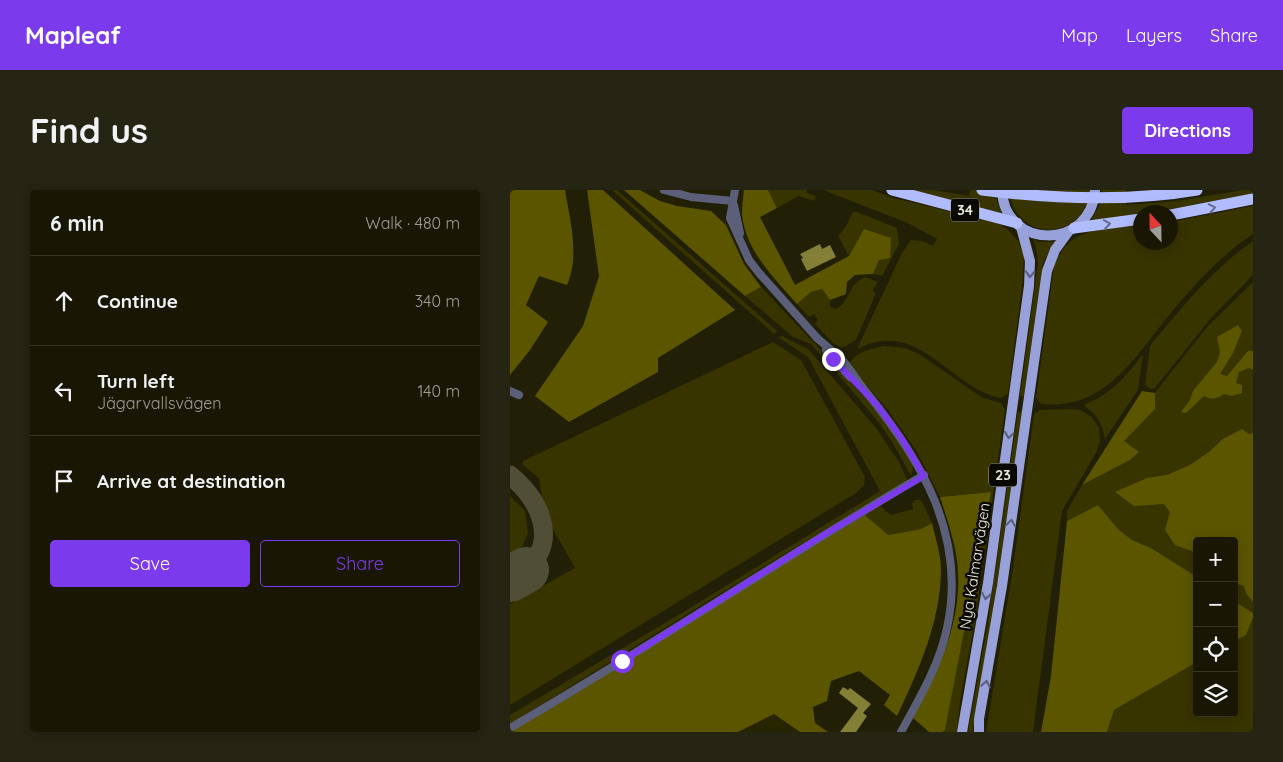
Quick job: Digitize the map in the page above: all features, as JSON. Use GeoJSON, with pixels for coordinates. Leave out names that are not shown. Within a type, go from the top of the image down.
{"type":"FeatureCollection","features":[{"type":"Feature","properties":{"kind":"highway","name":"34"},"geometry":{"type":"LineString","coordinates":[[892,190],[1019,225]]}},
{"type":"Feature","properties":{"kind":"highway"},"geometry":{"type":"LineString","coordinates":[[982,190],[1049,197],[1127,196],[1197,190]]}},
{"type":"Feature","properties":{"kind":"highway"},"geometry":{"type":"LineString","coordinates":[[1178,213],[1253,199]]}},
{"type":"Feature","properties":{"kind":"highway"},"geometry":{"type":"LineString","coordinates":[[1071,230],[1133,220]]}},
{"type":"Feature","properties":{"kind":"main road","name":"Nya Kalmarvägen"},"geometry":{"type":"LineString","coordinates":[[962,732],[988,584],[1029,286],[1030,260],[1019,225],[1007,211],[1002,190]]}},
{"type":"Feature","properties":{"kind":"main road","name":"Nya Kalmarvägen"},"geometry":{"type":"LineString","coordinates":[[979,732],[1004,577],[1047,271],[1054,250],[1089,212],[1095,190]]}},
{"type":"Feature","properties":{"kind":"main road"},"geometry":{"type":"LineString","coordinates":[[1019,225],[1032,233],[1044,236],[1056,235],[1071,230]]}},
{"type":"Feature","properties":{"kind":"street"},"geometry":{"type":"LineString","coordinates":[[664,190],[691,197],[733,201]]}},
{"type":"Feature","properties":{"kind":"street"},"geometry":{"type":"LineString","coordinates":[[735,190],[730,218],[749,260],[839,366],[866,392],[902,439],[924,476],[938,507],[948,541],[952,570],[952,600],[947,629],[940,653],[933,671],[901,732]]}},
{"type":"Feature","properties":{"kind":"street"},"geometry":{"type":"LineString","coordinates":[[510,391],[518,395]]}},
{"type":"Feature","properties":{"kind":"street"},"geometry":{"type":"LineString","coordinates":[[510,728],[622,661],[825,534],[924,476]]}},
{"type":"Feature","properties":{"kind":"shaded area"},"geometry":{"type":"Polygon","coordinates":[[[510,190],[565,190],[573,238],[573,262],[567,285],[539,276],[526,305],[548,322],[530,350],[510,375],[510,190]]]}},
{"type":"Feature","properties":{"kind":"shaded area"},"geometry":{"type":"Polygon","coordinates":[[[587,190],[603,190],[735,310],[658,358],[658,372],[569,422],[535,396],[583,326],[599,276],[587,190]]]}},
{"type":"Feature","properties":{"kind":"shaded area"},"geometry":{"type":"Polygon","coordinates":[[[612,190],[617,190],[777,331],[774,334],[612,190]]]}},
{"type":"Feature","properties":{"kind":"shaded area"},"geometry":{"type":"Polygon","coordinates":[[[624,190],[640,190],[660,201],[677,206],[711,211],[726,225],[744,264],[761,287],[745,296],[624,190]]]}},
{"type":"Feature","properties":{"kind":"shaded area"},"geometry":{"type":"Polygon","coordinates":[[[744,190],[768,190],[777,208],[760,217],[795,285],[849,256],[864,229],[891,238],[890,258],[879,260],[873,274],[855,275],[847,282],[846,294],[830,300],[822,289],[811,292],[797,304],[762,263],[749,240],[742,214],[744,190]]]}},
{"type":"Feature","properties":{"kind":"shaded area"},"geometry":{"type":"Polygon","coordinates":[[[768,190],[807,190],[807,193],[816,196],[814,201],[799,196],[777,208],[768,190]]]}},
{"type":"Feature","properties":{"kind":"shaded area"},"geometry":{"type":"Polygon","coordinates":[[[823,190],[872,190],[893,198],[995,222],[1007,229],[1019,242],[1024,257],[1022,287],[1008,394],[1001,398],[982,392],[933,358],[916,348],[899,342],[879,342],[857,349],[902,253],[911,240],[922,241],[933,246],[937,239],[908,223],[823,190]]]}},
{"type":"Feature","properties":{"kind":"shaded area"},"geometry":{"type":"Polygon","coordinates":[[[901,190],[935,190],[969,196],[970,190],[996,190],[997,200],[1002,213],[901,190]]]}},
{"type":"Feature","properties":{"kind":"shaded area"},"geometry":{"type":"Polygon","coordinates":[[[1008,190],[1090,190],[1085,207],[1075,220],[1063,227],[1049,230],[1036,227],[1023,220],[1014,207],[1008,190]]]}},
{"type":"Feature","properties":{"kind":"shaded area"},"geometry":{"type":"Polygon","coordinates":[[[1102,190],[1126,190],[1126,205],[1177,201],[1253,190],[1253,196],[1178,211],[1178,205],[1133,205],[1133,216],[1090,222],[1099,206],[1102,190]]]}},
{"type":"Feature","properties":{"kind":"shaded area"},"geometry":{"type":"Polygon","coordinates":[[[1253,206],[1253,234],[1219,260],[1199,281],[1131,363],[1116,378],[1101,390],[1084,399],[1064,404],[1041,404],[1036,398],[1054,266],[1061,253],[1069,243],[1079,236],[1101,229],[1133,226],[1133,250],[1178,250],[1178,221],[1253,206]]]}},
{"type":"Feature","properties":{"kind":"shaded area"},"geometry":{"type":"Polygon","coordinates":[[[853,212],[897,228],[899,244],[882,276],[873,274],[879,259],[864,229],[849,256],[838,236],[845,228],[853,212]]]}},
{"type":"Feature","properties":{"kind":"shaded area"},"geometry":{"type":"Polygon","coordinates":[[[1033,239],[1039,242],[1054,242],[1043,263],[1024,396],[1020,396],[1038,263],[1033,239]]]}},
{"type":"Feature","properties":{"kind":"shaded area"},"geometry":{"type":"Polygon","coordinates":[[[1253,241],[1253,275],[1211,318],[1155,388],[1151,389],[1145,385],[1150,346],[1153,342],[1212,275],[1253,241]]]}},
{"type":"Feature","properties":{"kind":"shaded area"},"geometry":{"type":"Polygon","coordinates":[[[865,277],[878,282],[872,291],[875,292],[874,298],[856,340],[842,348],[833,343],[815,324],[818,320],[814,314],[809,317],[797,304],[811,292],[822,289],[830,300],[830,307],[836,309],[841,306],[855,284],[865,277]]]}},
{"type":"Feature","properties":{"kind":"shaded area"},"geometry":{"type":"Polygon","coordinates":[[[1253,282],[1253,613],[1238,604],[1238,537],[1193,537],[1193,574],[1151,548],[1132,540],[1118,529],[1098,505],[1067,521],[1067,511],[1082,485],[1130,460],[1139,452],[1123,441],[1154,409],[1155,393],[1208,326],[1253,282]]]}},
{"type":"Feature","properties":{"kind":"shaded area"},"geometry":{"type":"Polygon","coordinates":[[[761,287],[836,366],[832,367],[811,344],[793,337],[745,296],[761,287]]]}},
{"type":"Feature","properties":{"kind":"shaded area"},"geometry":{"type":"Polygon","coordinates":[[[1238,325],[1242,331],[1233,353],[1220,374],[1227,376],[1248,351],[1253,351],[1253,370],[1249,368],[1239,372],[1236,383],[1242,385],[1242,393],[1232,396],[1224,394],[1214,398],[1204,396],[1186,413],[1181,412],[1190,400],[1193,391],[1217,362],[1220,353],[1217,337],[1238,325]]]}},
{"type":"Feature","properties":{"kind":"shaded area"},"geometry":{"type":"Polygon","coordinates":[[[783,336],[808,349],[876,428],[899,462],[908,481],[776,559],[510,724],[510,715],[685,611],[880,491],[808,357],[778,337],[783,336]]]}},
{"type":"Feature","properties":{"kind":"shaded area"},"geometry":{"type":"Polygon","coordinates":[[[773,342],[801,360],[865,477],[864,485],[856,493],[510,705],[510,604],[575,568],[545,515],[539,478],[523,465],[523,461],[773,342]]]}},
{"type":"Feature","properties":{"kind":"shaded area"},"geometry":{"type":"Polygon","coordinates":[[[884,346],[905,348],[919,354],[983,398],[1001,403],[1005,410],[975,621],[960,701],[957,732],[942,732],[945,730],[990,492],[940,497],[916,450],[888,410],[851,367],[850,362],[857,355],[884,346]]]}},
{"type":"Feature","properties":{"kind":"shaded area"},"geometry":{"type":"Polygon","coordinates":[[[1143,354],[1138,390],[1105,439],[1099,420],[1085,407],[1085,404],[1111,390],[1143,354]]]}},
{"type":"Feature","properties":{"kind":"shaded area"},"geometry":{"type":"Polygon","coordinates":[[[838,370],[855,386],[893,432],[910,460],[913,468],[911,476],[880,424],[837,373],[838,370]]]}},
{"type":"Feature","properties":{"kind":"shaded area"},"geometry":{"type":"Polygon","coordinates":[[[1142,391],[1155,393],[1155,409],[1124,441],[1139,452],[1130,460],[1082,485],[1142,391]]]}},
{"type":"Feature","properties":{"kind":"shaded area"},"geometry":{"type":"Polygon","coordinates":[[[1040,410],[1080,410],[1092,417],[1099,428],[1100,441],[1096,453],[1062,511],[1033,732],[986,732],[1013,569],[1034,414],[1040,410]]]}},
{"type":"Feature","properties":{"kind":"shaded area"},"geometry":{"type":"Polygon","coordinates":[[[1018,411],[1022,412],[991,624],[973,732],[968,732],[988,622],[1018,411]]]}},
{"type":"Feature","properties":{"kind":"shaded area"},"geometry":{"type":"Polygon","coordinates":[[[1242,429],[1249,434],[1253,433],[1253,602],[1246,593],[1244,586],[1238,584],[1238,537],[1193,537],[1193,552],[1175,545],[1165,530],[1170,512],[1164,504],[1134,506],[1115,492],[1147,478],[1167,475],[1190,465],[1209,452],[1223,439],[1242,429]]]}},
{"type":"Feature","properties":{"kind":"shaded area"},"geometry":{"type":"Polygon","coordinates":[[[991,492],[945,730],[942,732],[929,732],[913,718],[943,656],[950,635],[958,591],[958,568],[954,544],[940,497],[991,492]]]}},
{"type":"Feature","properties":{"kind":"shaded area"},"geometry":{"type":"Polygon","coordinates":[[[510,496],[525,511],[528,533],[521,549],[510,556],[510,496]]]}},
{"type":"Feature","properties":{"kind":"shaded area"},"geometry":{"type":"Polygon","coordinates":[[[916,500],[921,500],[932,523],[921,529],[887,535],[865,515],[880,506],[891,515],[913,509],[912,503],[916,500]]]}},
{"type":"Feature","properties":{"kind":"shaded area"},"geometry":{"type":"Polygon","coordinates":[[[1098,505],[1118,529],[1132,540],[1151,548],[1193,574],[1193,664],[1114,710],[1107,732],[1041,732],[1051,676],[1067,521],[1098,505]]]}},
{"type":"Feature","properties":{"kind":"shaded area"},"geometry":{"type":"Polygon","coordinates":[[[865,515],[888,535],[921,529],[932,523],[940,557],[940,588],[933,626],[921,663],[897,716],[884,705],[890,695],[859,671],[831,681],[827,701],[813,707],[815,723],[828,732],[800,732],[774,714],[738,732],[510,732],[510,730],[865,515]]]}},
{"type":"Feature","properties":{"kind":"shaded area"},"geometry":{"type":"Polygon","coordinates":[[[1238,604],[1253,613],[1253,618],[1246,635],[1238,639],[1238,604]]]}},
{"type":"Feature","properties":{"kind":"shaded area"},"geometry":{"type":"Polygon","coordinates":[[[1253,618],[1253,732],[1107,732],[1114,710],[1193,664],[1193,717],[1238,717],[1238,639],[1246,634],[1253,618]]]}},
{"type":"Feature","properties":{"kind":"shaded area"},"geometry":{"type":"Polygon","coordinates":[[[774,714],[800,732],[738,732],[774,714]]]}},
{"type":"Feature","properties":{"kind":"building"},"geometry":{"type":"Polygon","coordinates":[[[820,244],[822,249],[830,245],[836,257],[807,271],[800,254],[820,244]]]}},
{"type":"Feature","properties":{"kind":"building"},"geometry":{"type":"Polygon","coordinates":[[[843,687],[848,690],[850,688],[871,704],[863,713],[867,716],[856,732],[840,732],[858,708],[839,693],[843,687]]]}},
{"type":"Feature","properties":{"kind":"taxiway"},"geometry":{"type":"LineString","coordinates":[[510,475],[530,496],[542,520],[544,533],[542,546],[536,558],[526,570]]}},
{"type":"Feature","properties":{"kind":"runway"},"geometry":{"type":"LineString","coordinates":[[510,579],[526,570]]}},
{"type":"Feature","properties":{"kind":"route"},"geometry":{"type":"LineString","coordinates":[[622,661],[825,534],[924,476],[902,439],[878,406],[833,359]]}}]}
